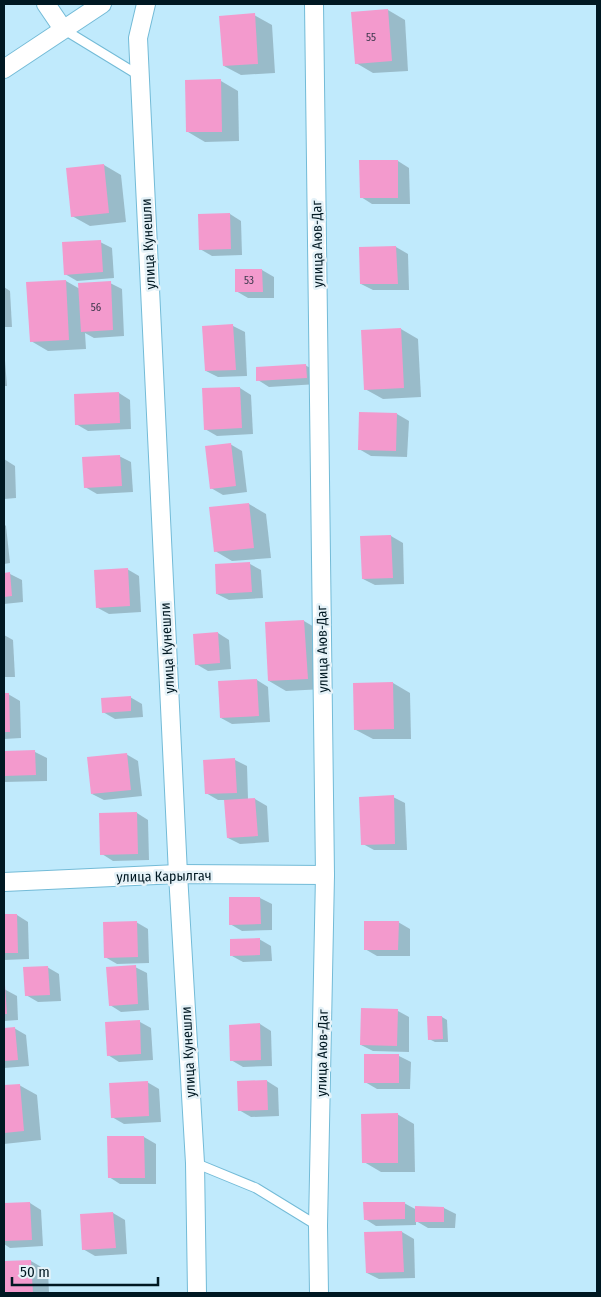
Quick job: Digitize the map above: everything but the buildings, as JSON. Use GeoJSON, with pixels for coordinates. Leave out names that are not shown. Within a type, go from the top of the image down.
{"type":"FeatureCollection","features":[{"type":"Feature","properties":{"kind":"street"},"geometry":{"type":"LineString","coordinates":[[46,4],[63,29]]}},
{"type":"Feature","properties":{"kind":"street"},"geometry":{"type":"LineString","coordinates":[[4,69],[102,4]]}},
{"type":"Feature","properties":{"kind":"street","name":"улица Кунешли"},"geometry":{"type":"LineString","coordinates":[[146,4],[138,38],[178,874],[194,1163],[197,1293]]}},
{"type":"Feature","properties":{"kind":"street","name":"улица Аюв-Даг"},"geometry":{"type":"LineString","coordinates":[[314,4],[325,875],[318,1226],[319,1293]]}},
{"type":"Feature","properties":{"kind":"street","name":"улица Карылгач"},"geometry":{"type":"LineString","coordinates":[[4,882],[178,874],[325,875]]}},
{"type":"Feature","properties":{"kind":"lane"},"geometry":{"type":"LineString","coordinates":[[63,29],[141,77]]}},
{"type":"Feature","properties":{"kind":"lane"},"geometry":{"type":"LineString","coordinates":[[194,1163],[256,1188],[318,1226]]}}]}
